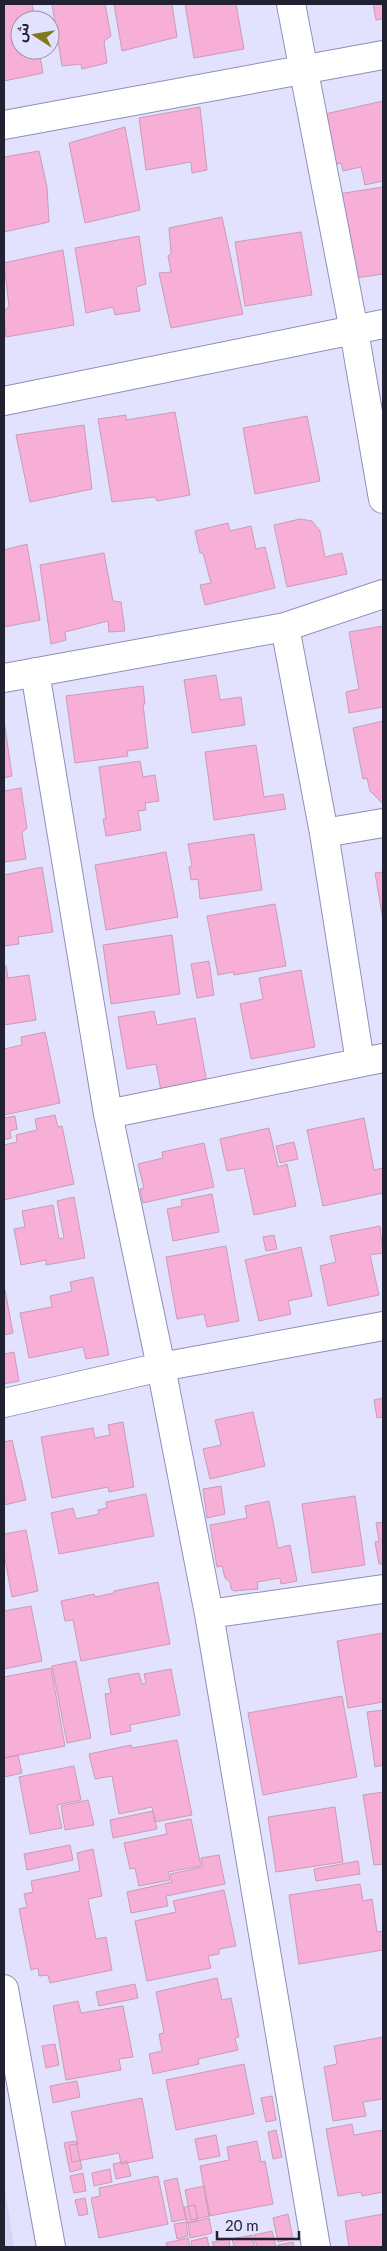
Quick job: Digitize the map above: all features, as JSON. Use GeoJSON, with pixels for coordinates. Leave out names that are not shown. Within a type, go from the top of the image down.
{"type":"FeatureCollection","features":[{"type":"Feature","properties":{"kind":"street"},"geometry":{"type":"LineString","coordinates":[[291,4],[354,331],[383,499]]}},
{"type":"Feature","properties":{"kind":"street"},"geometry":{"type":"LineString","coordinates":[[4,125],[383,55]]}},
{"type":"Feature","properties":{"kind":"street"},"geometry":{"type":"LineString","coordinates":[[4,401],[383,324]]}},
{"type":"Feature","properties":{"kind":"street"},"geometry":{"type":"LineString","coordinates":[[4,678],[285,626],[383,594]]}},
{"type":"Feature","properties":{"kind":"street"},"geometry":{"type":"LineString","coordinates":[[108,1114],[372,1060],[324,833],[285,626]]}},
{"type":"Feature","properties":{"kind":"street"},"geometry":{"type":"LineString","coordinates":[[34,672],[108,1114],[161,1367],[209,1614],[316,2247]]}},
{"type":"Feature","properties":{"kind":"street"},"geometry":{"type":"LineString","coordinates":[[324,833],[383,822]]}},
{"type":"Feature","properties":{"kind":"street"},"geometry":{"type":"LineString","coordinates":[[4,1403],[161,1367],[383,1326]]}},
{"type":"Feature","properties":{"kind":"street"},"geometry":{"type":"LineString","coordinates":[[209,1614],[383,1590]]}},
{"type":"Feature","properties":{"kind":"street"},"geometry":{"type":"LineString","coordinates":[[4,1989],[51,2247]]}},
{"type":"Feature","properties":{"kind":"shaded area"},"geometry":{"type":"Polygon","coordinates":[[[4,2183],[14,2247],[4,2247],[4,2183]]]}},
{"type":"Feature","properties":{"kind":"building"},"geometry":{"type":"Polygon","coordinates":[[[4,4],[32,4],[33,10],[10,10],[10,60],[41,60],[43,73],[4,81],[4,4]]]}},
{"type":"Feature","properties":{"kind":"building"},"geometry":{"type":"Polygon","coordinates":[[[52,4],[105,4],[111,36],[104,41],[107,63],[82,69],[81,64],[62,66],[60,54],[60,10],[53,10],[52,4]]]}},
{"type":"Feature","properties":{"kind":"building"},"geometry":{"type":"Polygon","coordinates":[[[114,4],[172,4],[177,37],[122,51],[114,4]]]}},
{"type":"Feature","properties":{"kind":"building"},"geometry":{"type":"Polygon","coordinates":[[[185,4],[236,4],[244,49],[194,58],[185,4]]]}},
{"type":"Feature","properties":{"kind":"building"},"geometry":{"type":"Polygon","coordinates":[[[373,4],[383,4],[383,19],[376,20],[373,4]]]}},
{"type":"Feature","properties":{"kind":"building"},"geometry":{"type":"Polygon","coordinates":[[[383,101],[383,181],[365,185],[361,167],[343,171],[341,163],[328,166],[316,116],[383,101]]]}},
{"type":"Feature","properties":{"kind":"building"},"geometry":{"type":"Polygon","coordinates":[[[200,107],[207,170],[192,173],[191,162],[146,170],[139,118],[200,107]]]}},
{"type":"Feature","properties":{"kind":"building"},"geometry":{"type":"Polygon","coordinates":[[[125,127],[140,210],[85,223],[69,143],[125,127]]]}},
{"type":"Feature","properties":{"kind":"building"},"geometry":{"type":"Polygon","coordinates":[[[39,151],[47,187],[49,222],[4,232],[4,157],[39,151]]]}},
{"type":"Feature","properties":{"kind":"building"},"geometry":{"type":"Polygon","coordinates":[[[383,187],[383,274],[349,279],[338,194],[383,187]]]}},
{"type":"Feature","properties":{"kind":"building"},"geometry":{"type":"Polygon","coordinates":[[[222,217],[243,314],[171,328],[159,273],[171,272],[168,256],[171,253],[169,228],[222,217]]]}},
{"type":"Feature","properties":{"kind":"building"},"geometry":{"type":"Polygon","coordinates":[[[301,232],[312,295],[245,306],[235,242],[301,232]]]}},
{"type":"Feature","properties":{"kind":"building"},"geometry":{"type":"Polygon","coordinates":[[[139,236],[146,284],[136,287],[140,311],[115,315],[113,307],[86,313],[75,248],[139,236]]]}},
{"type":"Feature","properties":{"kind":"building"},"geometry":{"type":"Polygon","coordinates":[[[63,250],[74,325],[6,337],[4,311],[9,306],[4,263],[63,250]]]}},
{"type":"Feature","properties":{"kind":"building"},"geometry":{"type":"Polygon","coordinates":[[[175,412],[190,495],[157,501],[155,497],[112,502],[98,419],[126,415],[126,420],[175,412]]]}},
{"type":"Feature","properties":{"kind":"building"},"geometry":{"type":"Polygon","coordinates":[[[307,416],[320,481],[255,494],[243,428],[307,416]]]}},
{"type":"Feature","properties":{"kind":"building"},"geometry":{"type":"Polygon","coordinates":[[[84,425],[92,489],[30,502],[16,435],[84,425]]]}},
{"type":"Feature","properties":{"kind":"building"},"geometry":{"type":"Polygon","coordinates":[[[300,519],[312,521],[320,531],[325,557],[342,553],[347,574],[287,587],[274,525],[300,519]]]}},
{"type":"Feature","properties":{"kind":"building"},"geometry":{"type":"Polygon","coordinates":[[[228,523],[230,531],[251,526],[256,549],[265,547],[275,588],[205,605],[200,585],[211,583],[203,553],[200,553],[195,531],[228,523]]]}},
{"type":"Feature","properties":{"kind":"building"},"geometry":{"type":"Polygon","coordinates":[[[27,544],[40,620],[4,627],[4,550],[27,544]]]}},
{"type":"Feature","properties":{"kind":"building"},"geometry":{"type":"Polygon","coordinates":[[[104,553],[113,601],[121,602],[125,631],[109,632],[108,621],[65,632],[66,640],[51,644],[40,565],[104,553]]]}},
{"type":"Feature","properties":{"kind":"building"},"geometry":{"type":"Polygon","coordinates":[[[383,626],[383,707],[349,713],[346,692],[359,689],[349,632],[383,626]]]}},
{"type":"Feature","properties":{"kind":"building"},"geometry":{"type":"Polygon","coordinates":[[[216,675],[220,700],[241,697],[245,725],[192,733],[184,680],[216,675]]]}},
{"type":"Feature","properties":{"kind":"building"},"geometry":{"type":"Polygon","coordinates":[[[143,686],[148,748],[127,751],[128,756],[75,763],[66,696],[143,686]]]}},
{"type":"Feature","properties":{"kind":"building"},"geometry":{"type":"Polygon","coordinates":[[[4,720],[12,776],[4,778],[4,720]]]}},
{"type":"Feature","properties":{"kind":"building"},"geometry":{"type":"Polygon","coordinates":[[[383,721],[383,804],[370,791],[367,778],[363,779],[353,728],[383,721]]]}},
{"type":"Feature","properties":{"kind":"building"},"geometry":{"type":"Polygon","coordinates":[[[256,745],[264,797],[283,794],[286,809],[214,820],[205,752],[256,745]]]}},
{"type":"Feature","properties":{"kind":"building"},"geometry":{"type":"Polygon","coordinates":[[[140,761],[143,777],[155,775],[159,801],[145,803],[146,810],[138,811],[141,830],[106,836],[103,819],[106,819],[99,767],[140,761]]]}},
{"type":"Feature","properties":{"kind":"building"},"geometry":{"type":"Polygon","coordinates":[[[21,788],[27,828],[22,833],[26,859],[4,862],[4,791],[21,788]]]}},
{"type":"Feature","properties":{"kind":"building"},"geometry":{"type":"Polygon","coordinates":[[[254,834],[262,890],[200,899],[198,879],[191,880],[189,867],[192,866],[188,844],[254,834]]]}},
{"type":"Feature","properties":{"kind":"building"},"geometry":{"type":"Polygon","coordinates":[[[166,852],[178,917],[106,930],[95,865],[166,852]]]}},
{"type":"Feature","properties":{"kind":"building"},"geometry":{"type":"Polygon","coordinates":[[[42,867],[53,932],[18,937],[19,944],[4,946],[4,875],[42,867]]]}},
{"type":"Feature","properties":{"kind":"building"},"geometry":{"type":"Polygon","coordinates":[[[383,872],[383,920],[375,873],[383,872]]]}},
{"type":"Feature","properties":{"kind":"building"},"geometry":{"type":"Polygon","coordinates":[[[275,904],[286,966],[234,975],[233,972],[218,975],[207,916],[275,904]]]}},
{"type":"Feature","properties":{"kind":"building"},"geometry":{"type":"Polygon","coordinates":[[[172,935],[180,994],[111,1004],[103,945],[172,935]]]}},
{"type":"Feature","properties":{"kind":"building"},"geometry":{"type":"Polygon","coordinates":[[[209,961],[214,995],[197,998],[191,964],[209,961]]]}},
{"type":"Feature","properties":{"kind":"building"},"geometry":{"type":"Polygon","coordinates":[[[4,966],[6,966],[8,978],[29,975],[36,1020],[4,1025],[4,966]]]}},
{"type":"Feature","properties":{"kind":"building"},"geometry":{"type":"Polygon","coordinates":[[[301,970],[315,1047],[251,1059],[240,1004],[263,999],[259,978],[301,970]]]}},
{"type":"Feature","properties":{"kind":"building"},"geometry":{"type":"Polygon","coordinates":[[[154,1011],[157,1025],[195,1018],[207,1083],[161,1091],[156,1064],[127,1069],[118,1017],[154,1011]]]}},
{"type":"Feature","properties":{"kind":"building"},"geometry":{"type":"Polygon","coordinates":[[[45,1032],[60,1103],[4,1115],[4,1049],[22,1045],[21,1037],[45,1032]]]}},
{"type":"Feature","properties":{"kind":"building"},"geometry":{"type":"Polygon","coordinates":[[[55,1115],[58,1127],[62,1126],[74,1184],[4,1200],[4,1145],[17,1142],[16,1135],[37,1130],[35,1119],[55,1115]]]}},
{"type":"Feature","properties":{"kind":"building"},"geometry":{"type":"Polygon","coordinates":[[[15,1116],[17,1129],[10,1131],[11,1138],[4,1140],[4,1118],[15,1116]]]}},
{"type":"Feature","properties":{"kind":"building"},"geometry":{"type":"Polygon","coordinates":[[[364,1118],[374,1170],[383,1168],[383,1193],[323,1206],[307,1130],[364,1118]]]}},
{"type":"Feature","properties":{"kind":"building"},"geometry":{"type":"Polygon","coordinates":[[[269,1128],[278,1167],[287,1164],[296,1206],[254,1215],[244,1168],[227,1171],[220,1139],[269,1128]]]}},
{"type":"Feature","properties":{"kind":"building"},"geometry":{"type":"Polygon","coordinates":[[[294,1142],[298,1159],[280,1163],[276,1146],[294,1142]]]}},
{"type":"Feature","properties":{"kind":"building"},"geometry":{"type":"Polygon","coordinates":[[[204,1143],[214,1187],[143,1203],[140,1189],[144,1188],[138,1164],[163,1158],[162,1152],[204,1143]]]}},
{"type":"Feature","properties":{"kind":"building"},"geometry":{"type":"Polygon","coordinates":[[[212,1194],[219,1232],[173,1241],[167,1209],[182,1206],[181,1200],[212,1194]]]}},
{"type":"Feature","properties":{"kind":"building"},"geometry":{"type":"Polygon","coordinates":[[[74,1197],[85,1258],[46,1265],[46,1260],[21,1265],[14,1229],[25,1227],[22,1211],[53,1205],[59,1239],[64,1238],[57,1201],[74,1197]]]}},
{"type":"Feature","properties":{"kind":"building"},"geometry":{"type":"Polygon","coordinates":[[[380,1226],[383,1253],[370,1255],[379,1295],[328,1306],[320,1266],[336,1262],[330,1236],[380,1226]]]}},
{"type":"Feature","properties":{"kind":"building"},"geometry":{"type":"Polygon","coordinates":[[[274,1235],[277,1249],[266,1251],[263,1237],[274,1235]]]}},
{"type":"Feature","properties":{"kind":"building"},"geometry":{"type":"Polygon","coordinates":[[[226,1246],[239,1321],[207,1327],[204,1314],[177,1319],[166,1257],[226,1246]]]}},
{"type":"Feature","properties":{"kind":"building"},"geometry":{"type":"Polygon","coordinates":[[[301,1247],[312,1296],[288,1301],[291,1314],[259,1321],[245,1260],[301,1247]]]}},
{"type":"Feature","properties":{"kind":"building"},"geometry":{"type":"Polygon","coordinates":[[[93,1277],[109,1355],[86,1359],[83,1347],[29,1358],[20,1313],[52,1307],[50,1296],[72,1291],[70,1282],[93,1277]]]}},
{"type":"Feature","properties":{"kind":"building"},"geometry":{"type":"Polygon","coordinates":[[[4,1291],[13,1333],[4,1335],[4,1291]]]}},
{"type":"Feature","properties":{"kind":"building"},"geometry":{"type":"Polygon","coordinates":[[[14,1352],[19,1381],[4,1384],[4,1354],[14,1352]]]}},
{"type":"Feature","properties":{"kind":"building"},"geometry":{"type":"Polygon","coordinates":[[[383,1398],[383,1417],[377,1418],[374,1400],[383,1398]]]}},
{"type":"Feature","properties":{"kind":"building"},"geometry":{"type":"Polygon","coordinates":[[[253,1412],[265,1466],[210,1479],[203,1449],[221,1445],[215,1420],[253,1412]]]}},
{"type":"Feature","properties":{"kind":"building"},"geometry":{"type":"Polygon","coordinates":[[[123,1422],[134,1487],[109,1492],[108,1487],[52,1498],[41,1437],[93,1428],[95,1438],[110,1435],[108,1425],[123,1422]]]}},
{"type":"Feature","properties":{"kind":"building"},"geometry":{"type":"Polygon","coordinates":[[[12,1440],[26,1500],[4,1505],[4,1442],[12,1440]]]}},
{"type":"Feature","properties":{"kind":"building"},"geometry":{"type":"Polygon","coordinates":[[[221,1486],[225,1514],[207,1518],[203,1489],[221,1486]]]}},
{"type":"Feature","properties":{"kind":"building"},"geometry":{"type":"Polygon","coordinates":[[[146,1494],[154,1536],[59,1554],[51,1513],[73,1508],[76,1519],[99,1514],[98,1510],[107,1508],[106,1502],[146,1494]]]}},
{"type":"Feature","properties":{"kind":"building"},"geometry":{"type":"Polygon","coordinates":[[[355,1496],[365,1565],[312,1573],[302,1504],[355,1496]]]}},
{"type":"Feature","properties":{"kind":"building"},"geometry":{"type":"Polygon","coordinates":[[[269,1501],[278,1548],[290,1545],[297,1581],[281,1584],[280,1578],[257,1582],[258,1589],[234,1591],[231,1589],[230,1582],[225,1578],[222,1566],[217,1567],[210,1525],[247,1518],[245,1506],[269,1501]]]}},
{"type":"Feature","properties":{"kind":"building"},"geometry":{"type":"Polygon","coordinates":[[[383,1522],[383,1564],[379,1564],[375,1542],[379,1541],[376,1523],[383,1522]]]}},
{"type":"Feature","properties":{"kind":"building"},"geometry":{"type":"Polygon","coordinates":[[[26,1530],[38,1591],[12,1597],[4,1554],[4,1534],[26,1530]]]}},
{"type":"Feature","properties":{"kind":"building"},"geometry":{"type":"Polygon","coordinates":[[[158,1582],[170,1644],[81,1661],[73,1620],[65,1621],[61,1601],[94,1594],[95,1597],[158,1582]]]}},
{"type":"Feature","properties":{"kind":"building"},"geometry":{"type":"Polygon","coordinates":[[[31,1606],[42,1661],[4,1669],[4,1611],[31,1606]]]}},
{"type":"Feature","properties":{"kind":"building"},"geometry":{"type":"Polygon","coordinates":[[[383,1633],[383,1702],[348,1708],[337,1641],[383,1633]]]}},
{"type":"Feature","properties":{"kind":"building"},"geometry":{"type":"Polygon","coordinates":[[[76,1661],[91,1738],[67,1743],[52,1666],[76,1661]]]}},
{"type":"Feature","properties":{"kind":"building"},"geometry":{"type":"Polygon","coordinates":[[[51,1668],[65,1746],[4,1758],[4,1677],[51,1668]]]}},
{"type":"Feature","properties":{"kind":"building"},"geometry":{"type":"Polygon","coordinates":[[[171,1669],[180,1715],[130,1725],[131,1731],[111,1735],[105,1694],[111,1693],[108,1679],[139,1673],[142,1684],[146,1683],[144,1674],[171,1669]]]}},
{"type":"Feature","properties":{"kind":"building"},"geometry":{"type":"Polygon","coordinates":[[[342,1696],[357,1777],[263,1795],[248,1713],[342,1696]]]}},
{"type":"Feature","properties":{"kind":"building"},"geometry":{"type":"Polygon","coordinates":[[[383,1710],[383,1765],[375,1767],[367,1712],[383,1710]]]}},
{"type":"Feature","properties":{"kind":"building"},"geometry":{"type":"Polygon","coordinates":[[[177,1740],[192,1815],[155,1822],[152,1807],[119,1814],[112,1776],[95,1779],[89,1754],[131,1745],[132,1748],[177,1740]]]}},
{"type":"Feature","properties":{"kind":"building"},"geometry":{"type":"Polygon","coordinates":[[[18,1755],[22,1773],[4,1777],[4,1758],[18,1755]]]}},
{"type":"Feature","properties":{"kind":"building"},"geometry":{"type":"Polygon","coordinates":[[[74,1766],[81,1800],[57,1805],[62,1828],[30,1834],[19,1777],[74,1766]]]}},
{"type":"Feature","properties":{"kind":"building"},"geometry":{"type":"Polygon","coordinates":[[[383,1792],[383,1864],[374,1865],[363,1795],[383,1792]]]}},
{"type":"Feature","properties":{"kind":"building"},"geometry":{"type":"Polygon","coordinates":[[[88,1800],[94,1825],[65,1830],[61,1806],[88,1800]]]}},
{"type":"Feature","properties":{"kind":"building"},"geometry":{"type":"Polygon","coordinates":[[[335,1807],[343,1862],[276,1872],[268,1817],[335,1807]]]}},
{"type":"Feature","properties":{"kind":"building"},"geometry":{"type":"Polygon","coordinates":[[[153,1811],[157,1829],[113,1838],[110,1820],[153,1811]]]}},
{"type":"Feature","properties":{"kind":"building"},"geometry":{"type":"Polygon","coordinates":[[[191,1819],[201,1866],[168,1872],[170,1880],[139,1886],[135,1868],[130,1869],[124,1843],[167,1834],[165,1824],[191,1819]]]}},
{"type":"Feature","properties":{"kind":"building"},"geometry":{"type":"Polygon","coordinates":[[[70,1845],[73,1860],[27,1870],[24,1854],[70,1845]]]}},
{"type":"Feature","properties":{"kind":"building"},"geometry":{"type":"Polygon","coordinates":[[[93,1849],[102,1896],[88,1899],[96,1939],[106,1937],[112,1970],[50,1983],[48,1975],[39,1976],[38,1968],[31,1970],[19,1909],[27,1907],[24,1894],[33,1892],[31,1881],[80,1871],[77,1853],[93,1849]]]}},
{"type":"Feature","properties":{"kind":"building"},"geometry":{"type":"Polygon","coordinates":[[[219,1855],[225,1884],[166,1896],[168,1906],[131,1913],[127,1892],[172,1882],[170,1874],[203,1867],[201,1858],[219,1855]]]}},
{"type":"Feature","properties":{"kind":"building"},"geometry":{"type":"Polygon","coordinates":[[[358,1861],[360,1874],[316,1881],[314,1869],[358,1861]]]}},
{"type":"Feature","properties":{"kind":"building"},"geometry":{"type":"Polygon","coordinates":[[[360,1884],[363,1901],[372,1899],[377,1932],[383,1931],[383,1950],[299,1964],[289,1895],[360,1884]]]}},
{"type":"Feature","properties":{"kind":"building"},"geometry":{"type":"Polygon","coordinates":[[[224,1890],[236,1946],[219,1949],[219,1954],[208,1956],[211,1968],[147,1981],[135,1921],[176,1912],[173,1901],[224,1890]]]}},
{"type":"Feature","properties":{"kind":"building"},"geometry":{"type":"Polygon","coordinates":[[[217,1978],[222,2000],[231,1998],[239,2037],[235,2038],[238,2050],[198,2059],[199,2064],[153,2074],[149,2054],[162,2051],[159,2034],[164,2033],[156,1992],[217,1978]]]}},
{"type":"Feature","properties":{"kind":"building"},"geometry":{"type":"Polygon","coordinates":[[[135,1984],[138,1998],[99,2006],[96,1992],[135,1984]]]}},
{"type":"Feature","properties":{"kind":"building"},"geometry":{"type":"Polygon","coordinates":[[[78,2001],[81,2013],[123,2006],[133,2057],[119,2059],[121,2070],[66,2080],[53,2006],[78,2001]]]}},
{"type":"Feature","properties":{"kind":"building"},"geometry":{"type":"Polygon","coordinates":[[[383,2037],[383,2099],[363,2102],[366,2116],[333,2121],[324,2067],[337,2064],[334,2046],[383,2037]]]}},
{"type":"Feature","properties":{"kind":"building"},"geometry":{"type":"Polygon","coordinates":[[[55,2044],[59,2065],[46,2068],[42,2046],[55,2044]]]}},
{"type":"Feature","properties":{"kind":"building"},"geometry":{"type":"Polygon","coordinates":[[[244,2064],[254,2114],[176,2130],[166,2080],[244,2064]]]}},
{"type":"Feature","properties":{"kind":"building"},"geometry":{"type":"Polygon","coordinates":[[[77,2081],[80,2097],[53,2103],[50,2086],[77,2081]]]}},
{"type":"Feature","properties":{"kind":"building"},"geometry":{"type":"Polygon","coordinates":[[[272,2096],[276,2120],[266,2122],[261,2098],[272,2096]]]}},
{"type":"Feature","properties":{"kind":"building"},"geometry":{"type":"Polygon","coordinates":[[[142,2098],[153,2158],[121,2164],[119,2153],[72,2162],[69,2145],[78,2144],[71,2112],[142,2098]]]}},
{"type":"Feature","properties":{"kind":"building"},"geometry":{"type":"Polygon","coordinates":[[[352,2124],[354,2135],[383,2130],[383,2192],[362,2196],[361,2192],[338,2196],[326,2129],[352,2124]]]}},
{"type":"Feature","properties":{"kind":"building"},"geometry":{"type":"Polygon","coordinates":[[[276,2130],[282,2157],[273,2159],[268,2132],[276,2130]]]}},
{"type":"Feature","properties":{"kind":"building"},"geometry":{"type":"Polygon","coordinates":[[[216,2135],[220,2156],[199,2160],[195,2139],[216,2135]]]}},
{"type":"Feature","properties":{"kind":"building"},"geometry":{"type":"Polygon","coordinates":[[[76,2141],[82,2169],[70,2172],[64,2143],[76,2141]]]}},
{"type":"Feature","properties":{"kind":"building"},"geometry":{"type":"Polygon","coordinates":[[[257,2141],[261,2162],[265,2161],[273,2204],[209,2216],[200,2166],[229,2160],[227,2147],[257,2141]]]}},
{"type":"Feature","properties":{"kind":"building"},"geometry":{"type":"Polygon","coordinates":[[[127,2161],[131,2176],[116,2179],[113,2164],[127,2161]]]}},
{"type":"Feature","properties":{"kind":"building"},"geometry":{"type":"Polygon","coordinates":[[[110,2169],[112,2182],[94,2186],[92,2173],[110,2169]]]}},
{"type":"Feature","properties":{"kind":"building"},"geometry":{"type":"Polygon","coordinates":[[[83,2173],[86,2191],[74,2193],[70,2176],[83,2173]]]}},
{"type":"Feature","properties":{"kind":"building"},"geometry":{"type":"Polygon","coordinates":[[[158,2176],[168,2224],[99,2238],[91,2198],[100,2196],[99,2188],[158,2176]]]}},
{"type":"Feature","properties":{"kind":"building"},"geometry":{"type":"Polygon","coordinates":[[[177,2178],[186,2219],[172,2222],[164,2181],[177,2178]]]}},
{"type":"Feature","properties":{"kind":"building"},"geometry":{"type":"Polygon","coordinates":[[[204,2186],[210,2216],[191,2220],[185,2190],[204,2186]]]}},
{"type":"Feature","properties":{"kind":"building"},"geometry":{"type":"Polygon","coordinates":[[[85,2198],[88,2214],[79,2216],[75,2200],[85,2198]]]}},
{"type":"Feature","properties":{"kind":"building"},"geometry":{"type":"Polygon","coordinates":[[[195,2205],[198,2221],[187,2223],[184,2207],[195,2205]]]}},
{"type":"Feature","properties":{"kind":"building"},"geometry":{"type":"Polygon","coordinates":[[[288,2214],[293,2239],[278,2242],[273,2218],[288,2214]]]}},
{"type":"Feature","properties":{"kind":"building"},"geometry":{"type":"Polygon","coordinates":[[[383,2214],[383,2247],[349,2247],[345,2221],[383,2214]]]}},
{"type":"Feature","properties":{"kind":"building"},"geometry":{"type":"Polygon","coordinates":[[[209,2218],[212,2233],[190,2238],[188,2223],[209,2218]]]}},
{"type":"Feature","properties":{"kind":"building"},"geometry":{"type":"Polygon","coordinates":[[[186,2222],[188,2236],[177,2239],[174,2224],[186,2222]]]}},
{"type":"Feature","properties":{"kind":"building"},"geometry":{"type":"Polygon","coordinates":[[[272,2231],[276,2247],[257,2247],[254,2235],[272,2231]]]}},
{"type":"Feature","properties":{"kind":"building"},"geometry":{"type":"Polygon","coordinates":[[[252,2235],[255,2247],[234,2247],[232,2239],[252,2235]]]}},
{"type":"Feature","properties":{"kind":"building"},"geometry":{"type":"Polygon","coordinates":[[[207,2237],[209,2247],[192,2247],[191,2241],[207,2237]]]}},
{"type":"Feature","properties":{"kind":"building"},"geometry":{"type":"Polygon","coordinates":[[[188,2238],[190,2247],[167,2247],[166,2243],[188,2238]]]}},
{"type":"Feature","properties":{"kind":"building"},"geometry":{"type":"Polygon","coordinates":[[[229,2239],[230,2247],[214,2247],[212,2242],[229,2239]]]}},
{"type":"Feature","properties":{"kind":"building"},"geometry":{"type":"Polygon","coordinates":[[[293,2242],[294,2247],[278,2247],[278,2245],[293,2242]]]}}]}
